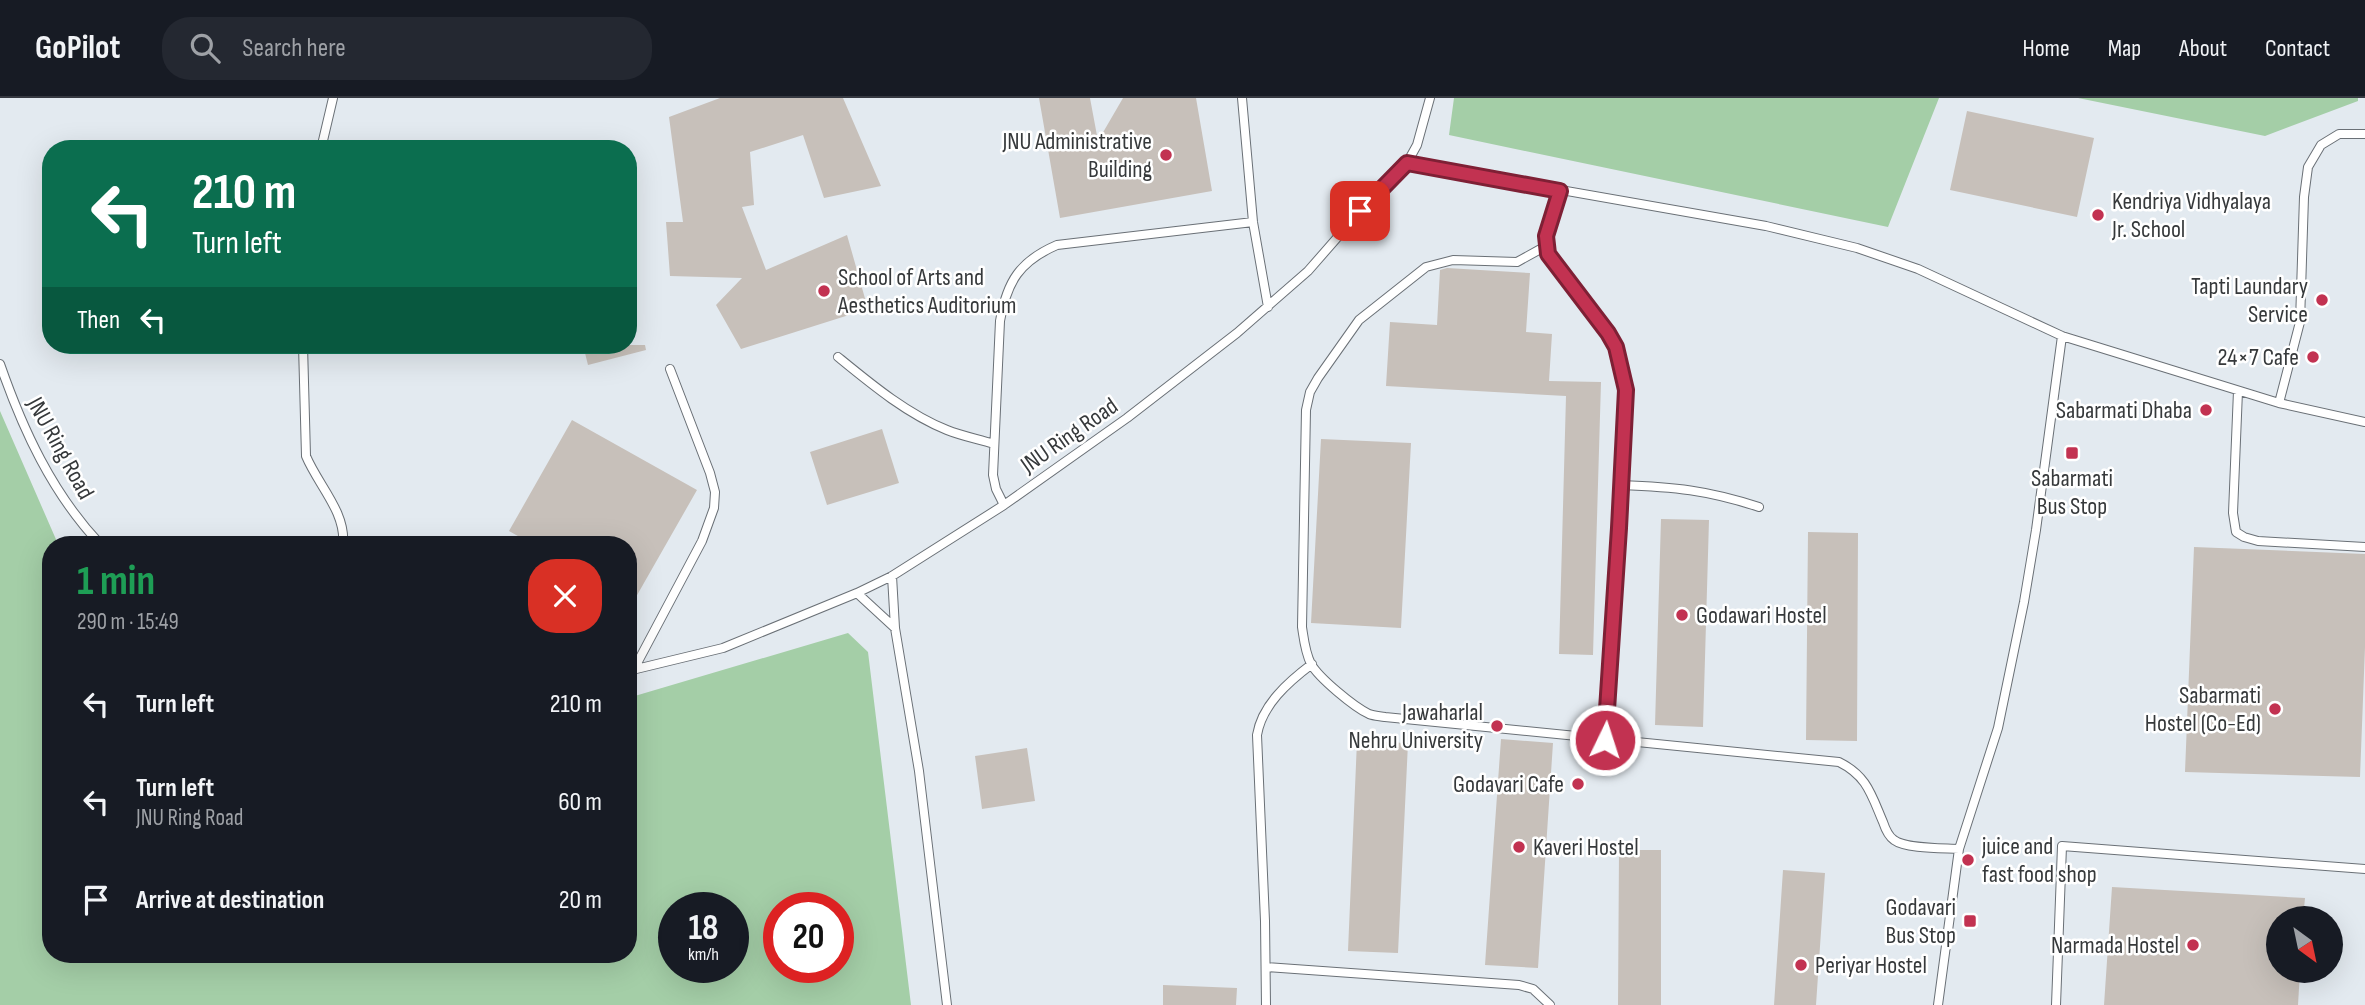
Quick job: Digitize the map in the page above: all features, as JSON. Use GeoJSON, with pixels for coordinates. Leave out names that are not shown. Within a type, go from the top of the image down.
{"type":"FeatureCollection","features":[{"type":"Feature","properties":{"kind":"lane"},"geometry":{"type":"LineString","coordinates":[[323,140],[333,98]]}},
{"type":"Feature","properties":{"kind":"lane"},"geometry":{"type":"LineString","coordinates":[[1242,98],[1253,222],[1268,307]]}},
{"type":"Feature","properties":{"kind":"lane","name":"JNU Ring Road"},"geometry":{"type":"LineString","coordinates":[[637,669],[723,648],[892,576],[1004,505],[1127,418],[1268,307],[1308,271],[1378,191],[1407,163],[1417,145],[1430,98]]}},
{"type":"Feature","properties":{"kind":"lane"},"geometry":{"type":"LineString","coordinates":[[2278,403],[2300,322],[2304,197],[2308,167],[2321,145],[2339,134],[2365,134]]}},
{"type":"Feature","properties":{"kind":"lane"},"geometry":{"type":"LineString","coordinates":[[1407,163],[1766,226],[1857,248],[1918,269],[2062,336],[2278,403],[2365,422]]}},
{"type":"Feature","properties":{"kind":"lane"},"geometry":{"type":"LineString","coordinates":[[1560,191],[1546,236],[1548,254],[1608,333],[1616,347],[1626,390],[1605,740]]}},
{"type":"Feature","properties":{"kind":"lane"},"geometry":{"type":"LineString","coordinates":[[1004,505],[993,475],[1000,321],[1004,297],[1017,271],[1037,254],[1057,245],[1253,222]]}},
{"type":"Feature","properties":{"kind":"lane"},"geometry":{"type":"LineString","coordinates":[[1546,246],[1517,262],[1452,260],[1426,267],[1359,320],[1318,378],[1310,393],[1306,410],[1302,627],[1304,647],[1312,664],[1319,674],[1352,703],[1369,714],[1839,762],[1851,768],[1867,783],[1887,831],[1894,840],[1903,844],[1959,849]]}},
{"type":"Feature","properties":{"kind":"lane"},"geometry":{"type":"LineString","coordinates":[[1938,1005],[1959,849],[1998,728],[2036,530],[2062,336]]}},
{"type":"Feature","properties":{"kind":"lane"},"geometry":{"type":"LineString","coordinates":[[303,354],[306,456],[342,523],[343,536]]}},
{"type":"Feature","properties":{"kind":"lane"},"geometry":{"type":"LineString","coordinates":[[838,357],[885,394],[932,423],[994,444]]}},
{"type":"Feature","properties":{"kind":"lane","name":"JNU Ring Road"},"geometry":{"type":"LineString","coordinates":[[0,364],[26,434],[40,460],[73,512],[93,536]]}},
{"type":"Feature","properties":{"kind":"lane"},"geometry":{"type":"LineString","coordinates":[[637,659],[702,541],[714,508],[715,492],[710,473],[670,369]]}},
{"type":"Feature","properties":{"kind":"lane"},"geometry":{"type":"LineString","coordinates":[[2238,391],[2233,513],[2236,532],[2258,541],[2365,547]]}},
{"type":"Feature","properties":{"kind":"lane"},"geometry":{"type":"LineString","coordinates":[[1621,485],[1702,491],[1759,507]]}},
{"type":"Feature","properties":{"kind":"lane"},"geometry":{"type":"LineString","coordinates":[[892,576],[895,628],[919,771],[947,1005]]}},
{"type":"Feature","properties":{"kind":"lane"},"geometry":{"type":"LineString","coordinates":[[857,593],[895,628]]}},
{"type":"Feature","properties":{"kind":"lane"},"geometry":{"type":"LineString","coordinates":[[1266,1005],[1259,721],[1276,696],[1293,678],[1312,664]]}},
{"type":"Feature","properties":{"kind":"lane"},"geometry":{"type":"LineString","coordinates":[[2056,1005],[2062,846],[2365,869]]}},
{"type":"Feature","properties":{"kind":"lane"},"geometry":{"type":"LineString","coordinates":[[1266,967],[1519,985],[1533,989],[1550,1005]]}},
{"type":"Feature","properties":{"kind":"green space"},"geometry":{"type":"Polygon","coordinates":[[[1454,98],[1939,98],[1888,227],[1449,135],[1454,98]]]}},
{"type":"Feature","properties":{"kind":"green space"},"geometry":{"type":"Polygon","coordinates":[[[2078,98],[2358,98],[2358,101],[2265,136],[2078,98]]]}},
{"type":"Feature","properties":{"kind":"green space"},"geometry":{"type":"Polygon","coordinates":[[[0,411],[55,536],[42,536],[42,963],[637,963],[637,695],[848,633],[868,652],[911,1005],[0,1005],[0,411]]]}},
{"type":"Feature","properties":{"kind":"building"},"geometry":{"type":"Polygon","coordinates":[[[720,98],[843,98],[881,186],[824,198],[803,135],[750,152],[754,205],[742,207],[766,270],[847,235],[868,309],[741,349],[716,305],[742,278],[670,276],[666,222],[683,222],[669,117],[720,98]]]}},
{"type":"Feature","properties":{"kind":"building","name":"JNU Administrative Building"},"geometry":{"type":"Polygon","coordinates":[[[1039,98],[1090,98],[1098,141],[1123,98],[1196,98],[1212,191],[1060,218],[1039,98]]]}},
{"type":"Feature","properties":{"kind":"building","name":"Kendriya Vidhyalaya Jr. School"},"geometry":{"type":"Polygon","coordinates":[[[1967,111],[2094,138],[2077,217],[1950,190],[1967,111]]]}},
{"type":"Feature","properties":{"kind":"building"},"geometry":{"type":"Polygon","coordinates":[[[1447,268],[1530,273],[1526,332],[1552,334],[1549,381],[1601,382],[1593,655],[1559,654],[1566,396],[1386,386],[1390,322],[1437,325],[1440,270],[1447,268]]]}},
{"type":"Feature","properties":{"kind":"building"},"geometry":{"type":"Polygon","coordinates":[[[637,345],[645,345],[646,350],[637,352],[637,345]]]}},
{"type":"Feature","properties":{"kind":"building"},"geometry":{"type":"Polygon","coordinates":[[[585,354],[631,354],[588,365],[585,354]]]}},
{"type":"Feature","properties":{"kind":"building"},"geometry":{"type":"Polygon","coordinates":[[[572,420],[697,490],[637,595],[637,536],[518,536],[509,531],[572,420]]]}},
{"type":"Feature","properties":{"kind":"building"},"geometry":{"type":"Polygon","coordinates":[[[882,429],[899,483],[827,505],[810,452],[882,429]]]}},
{"type":"Feature","properties":{"kind":"building"},"geometry":{"type":"Polygon","coordinates":[[[1321,439],[1411,443],[1401,628],[1311,623],[1321,439]]]}},
{"type":"Feature","properties":{"kind":"building"},"geometry":{"type":"Polygon","coordinates":[[[1661,519],[1709,520],[1703,727],[1655,725],[1661,519]]]}},
{"type":"Feature","properties":{"kind":"building"},"geometry":{"type":"Polygon","coordinates":[[[1808,532],[1858,533],[1857,741],[1806,740],[1808,532]]]}},
{"type":"Feature","properties":{"kind":"building","name":"Sabarmati Hostel (Co-Ed)"},"geometry":{"type":"Polygon","coordinates":[[[2194,547],[2365,554],[2360,777],[2185,772],[2194,547]]]}},
{"type":"Feature","properties":{"kind":"building"},"geometry":{"type":"Polygon","coordinates":[[[1501,739],[1553,743],[1538,968],[1485,965],[1501,739]]]}},
{"type":"Feature","properties":{"kind":"building"},"geometry":{"type":"Polygon","coordinates":[[[1357,741],[1408,743],[1398,953],[1348,951],[1357,741]]]}},
{"type":"Feature","properties":{"kind":"building"},"geometry":{"type":"Polygon","coordinates":[[[1027,748],[1035,801],[982,809],[975,756],[1027,748]]]}},
{"type":"Feature","properties":{"kind":"building"},"geometry":{"type":"Polygon","coordinates":[[[1619,850],[1661,850],[1661,1005],[1618,1005],[1619,850]]]}},
{"type":"Feature","properties":{"kind":"building"},"geometry":{"type":"Polygon","coordinates":[[[1783,870],[1825,873],[1816,1005],[1774,1005],[1783,870]]]}},
{"type":"Feature","properties":{"kind":"building","name":"Narmada Hostel"},"geometry":{"type":"Polygon","coordinates":[[[2112,887],[2305,898],[2304,906],[2266,906],[2266,984],[2299,984],[2298,1005],[2104,1005],[2112,887]]]}},
{"type":"Feature","properties":{"kind":"building"},"geometry":{"type":"Polygon","coordinates":[[[1163,985],[1237,988],[1236,1005],[1163,1005],[1163,985]]]}},
{"type":"Feature","properties":{"kind":"place","name":"JNU Administrative Building"},"geometry":{"type":"Point","coordinates":[1166,155]}},
{"type":"Feature","properties":{"kind":"place","name":"Kendriya Vidhyalaya Jr. School"},"geometry":{"type":"Point","coordinates":[2098,215]}},
{"type":"Feature","properties":{"kind":"place","name":"School of Arts and Aesthetics Auditorium"},"geometry":{"type":"Point","coordinates":[824,291]}},
{"type":"Feature","properties":{"kind":"place","name":"Tapti Laundary Service"},"geometry":{"type":"Point","coordinates":[2322,300]}},
{"type":"Feature","properties":{"kind":"place","name":"24×7 Cafe"},"geometry":{"type":"Point","coordinates":[2313,357]}},
{"type":"Feature","properties":{"kind":"place","name":"Sabarmati Dhaba"},"geometry":{"type":"Point","coordinates":[2206,410]}},
{"type":"Feature","properties":{"kind":"place","name":"Sabarmati Bus Stop"},"geometry":{"type":"Point","coordinates":[2072,453]}},
{"type":"Feature","properties":{"kind":"place","name":"Godawari Hostel"},"geometry":{"type":"Point","coordinates":[1682,615]}},
{"type":"Feature","properties":{"kind":"place","name":"Sabarmati Hostel (Co-Ed)"},"geometry":{"type":"Point","coordinates":[2275,709]}},
{"type":"Feature","properties":{"kind":"place","name":"Jawaharlal Nehru University"},"geometry":{"type":"Point","coordinates":[1497,726]}},
{"type":"Feature","properties":{"kind":"place","name":"Godavari Cafe"},"geometry":{"type":"Point","coordinates":[1578,784]}},
{"type":"Feature","properties":{"kind":"place","name":"Kaveri Hostel"},"geometry":{"type":"Point","coordinates":[1519,847]}},
{"type":"Feature","properties":{"kind":"place","name":"juice and fast food shop"},"geometry":{"type":"Point","coordinates":[1968,860]}},
{"type":"Feature","properties":{"kind":"place","name":"Godavari Bus Stop"},"geometry":{"type":"Point","coordinates":[1970,921]}},
{"type":"Feature","properties":{"kind":"place","name":"Narmada Hostel"},"geometry":{"type":"Point","coordinates":[2193,945]}},
{"type":"Feature","properties":{"kind":"place","name":"Periyar Hostel"},"geometry":{"type":"Point","coordinates":[1801,965]}},
{"type":"Feature","properties":{"kind":"route"},"geometry":{"type":"LineString","coordinates":[[1360,211],[1407,163],[1560,191],[1546,236],[1548,254],[1608,333],[1616,347],[1626,390],[1605,740]]}}]}
